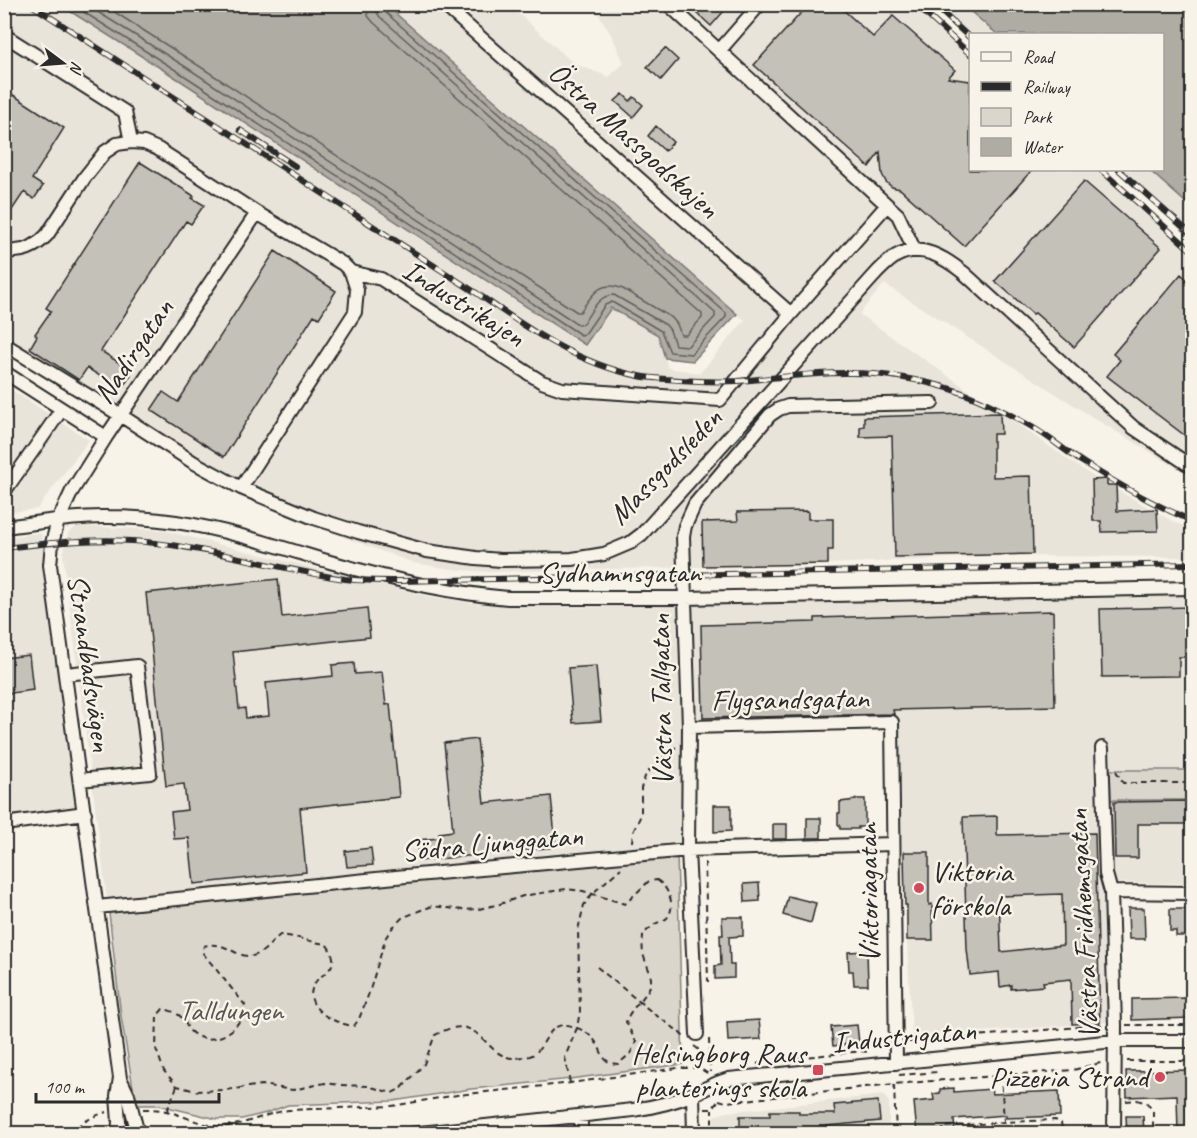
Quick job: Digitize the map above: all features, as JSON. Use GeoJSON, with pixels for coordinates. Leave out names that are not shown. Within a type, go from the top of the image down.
{"type":"FeatureCollection","features":[{"type":"Feature","properties":{"kind":"street","name":"Östra Massgodskajen"},"geometry":{"type":"LineString","coordinates":[[443,4],[791,314]]}},
{"type":"Feature","properties":{"kind":"street"},"geometry":{"type":"LineString","coordinates":[[668,4],[898,215],[915,250],[931,253],[953,264],[1134,428],[1192,466]]}},
{"type":"Feature","properties":{"kind":"street"},"geometry":{"type":"LineString","coordinates":[[719,51],[760,4]]}},
{"type":"Feature","properties":{"kind":"street"},"geometry":{"type":"LineString","coordinates":[[924,4],[969,44]]}},
{"type":"Feature","properties":{"kind":"street"},"geometry":{"type":"LineString","coordinates":[[4,35],[125,112],[131,142],[117,144],[105,152],[40,242],[16,252],[4,250]]}},
{"type":"Feature","properties":{"kind":"street","name":"Industrikajen"},"geometry":{"type":"LineString","coordinates":[[131,142],[144,143],[158,149],[257,213],[343,264],[351,272],[381,279],[542,382],[562,389],[720,400],[791,314],[887,205]]}},
{"type":"Feature","properties":{"kind":"street"},"geometry":{"type":"LineString","coordinates":[[1112,171],[1192,242]]}},
{"type":"Feature","properties":{"kind":"street","name":"Nadirgatan"},"geometry":{"type":"LineString","coordinates":[[58,520],[72,491],[120,415],[257,213]]}},
{"type":"Feature","properties":{"kind":"street","name":"Massgodsleden"},"geometry":{"type":"LineString","coordinates":[[6,347],[193,462],[241,488],[314,518],[414,549],[443,554],[476,558],[572,559],[604,554],[630,543],[642,534],[872,278],[895,257],[915,250]]}},
{"type":"Feature","properties":{"kind":"street"},"geometry":{"type":"LineString","coordinates":[[241,488],[355,312],[357,290],[351,272]]}},
{"type":"Feature","properties":{"kind":"street"},"geometry":{"type":"LineString","coordinates":[[4,372],[106,437]]}},
{"type":"Feature","properties":{"kind":"street","name":"Västra Tallgatan"},"geometry":{"type":"LineString","coordinates":[[703,1036],[688,850],[689,732],[683,536],[688,517],[695,504],[764,422],[779,409],[788,406],[932,403]]}},
{"type":"Feature","properties":{"kind":"street"},"geometry":{"type":"LineString","coordinates":[[4,492],[62,409]]}},
{"type":"Feature","properties":{"kind":"street","name":"Sydhamnsgatan"},"geometry":{"type":"LineString","coordinates":[[4,527],[107,516],[176,522],[275,545],[428,588],[508,598],[685,598],[1192,588]]}},
{"type":"Feature","properties":{"kind":"street","name":"Strandbadsvägen"},"geometry":{"type":"LineString","coordinates":[[58,520],[52,543],[50,566],[120,1078],[117,1096],[118,1134]]}},
{"type":"Feature","properties":{"kind":"street"},"geometry":{"type":"LineString","coordinates":[[66,674],[136,666],[150,773],[80,780]]}},
{"type":"Feature","properties":{"kind":"street","name":"Flygsandsgatan"},"geometry":{"type":"LineString","coordinates":[[689,732],[891,722]]}},
{"type":"Feature","properties":{"kind":"street","name":"Viktoriagatan"},"geometry":{"type":"LineString","coordinates":[[891,722],[896,1063]]}},
{"type":"Feature","properties":{"kind":"street","name":"Västra Fridhemsgatan"},"geometry":{"type":"LineString","coordinates":[[1102,748],[1106,874],[1111,892],[1115,1025],[1114,1134]]}},
{"type":"Feature","properties":{"kind":"street"},"geometry":{"type":"LineString","coordinates":[[4,824],[85,813]]}},
{"type":"Feature","properties":{"kind":"street","name":"Södra Ljunggatan"},"geometry":{"type":"LineString","coordinates":[[97,908],[688,850],[893,844]]}},
{"type":"Feature","properties":{"kind":"street"},"geometry":{"type":"LineString","coordinates":[[1111,892],[1192,893]]}},
{"type":"Feature","properties":{"kind":"street","name":"Industrigatan"},"geometry":{"type":"LineString","coordinates":[[411,1134],[656,1106],[693,1094],[711,1079],[1115,1041],[1192,1041]]}},
{"type":"Feature","properties":{"kind":"street","name":"Strandbadsvägen"},"geometry":{"type":"LineString","coordinates":[[120,1078],[129,1095],[138,1134]]}},
{"type":"Feature","properties":{"kind":"street"},"geometry":{"type":"LineString","coordinates":[[693,1094],[694,1134]]}},
{"type":"Feature","properties":{"kind":"street"},"geometry":{"type":"LineString","coordinates":[[581,1116],[581,1134]]}},
{"type":"Feature","properties":{"kind":"path"},"geometry":{"type":"LineString","coordinates":[[570,1083],[565,1057],[577,1028],[580,1011],[578,930],[584,905],[631,856],[633,832],[640,815],[641,788],[646,774],[689,732]]}},
{"type":"Feature","properties":{"kind":"path"},"geometry":{"type":"LineString","coordinates":[[1112,766],[1123,783],[1192,783]]}},
{"type":"Feature","properties":{"kind":"path"},"geometry":{"type":"LineString","coordinates":[[705,850],[708,991]]}},
{"type":"Feature","properties":{"kind":"path"},"geometry":{"type":"LineString","coordinates":[[657,880],[664,885],[672,908],[667,919],[654,925],[643,934],[643,951],[651,982],[639,1001],[628,1015],[626,1022],[636,1042],[634,1048],[618,1064],[611,1064],[603,1058],[597,1043],[586,1031],[568,1024],[556,1026],[547,1035],[540,1049],[530,1056],[513,1058],[495,1052],[472,1029],[453,1027],[435,1035],[424,1064],[402,1088],[392,1093],[368,1086],[325,1083],[293,1090],[262,1085],[196,1091],[177,1086],[164,1071],[156,1049],[157,1016],[163,1009],[172,1011],[183,1019],[189,1030],[197,1036],[209,1040],[235,1029],[243,1016],[245,1005],[202,952],[204,946],[212,944],[223,946],[252,956],[262,951],[280,935],[326,944],[332,952],[333,962],[327,973],[317,980],[312,991],[312,1000],[316,1008],[326,1017],[341,1025],[354,1026],[366,1001],[386,937],[402,918],[433,906],[463,910],[479,909],[524,896],[566,889],[593,894],[625,904],[649,881],[657,880]]}},
{"type":"Feature","properties":{"kind":"path"},"geometry":{"type":"LineString","coordinates":[[597,967],[698,1049],[699,1068]]}},
{"type":"Feature","properties":{"kind":"path"},"geometry":{"type":"LineString","coordinates":[[896,1043],[1093,1025],[1192,1024]]}},
{"type":"Feature","properties":{"kind":"path"},"geometry":{"type":"LineString","coordinates":[[703,1036],[711,1079],[719,1100],[726,1102],[894,1084],[1073,1070],[1114,1061],[1192,1060]]}},
{"type":"Feature","properties":{"kind":"path"},"geometry":{"type":"LineString","coordinates":[[817,1056],[864,1051],[870,1053]]}},
{"type":"Feature","properties":{"kind":"path"},"geometry":{"type":"LineString","coordinates":[[132,1110],[167,1111],[202,1124],[218,1126],[255,1120],[289,1110],[392,1106],[457,1095],[678,1068],[699,1068],[711,1079]]}},
{"type":"Feature","properties":{"kind":"path"},"geometry":{"type":"LineString","coordinates":[[904,1076],[936,1072]]}},
{"type":"Feature","properties":{"kind":"path"},"geometry":{"type":"LineString","coordinates":[[923,1074],[924,1082]]}},
{"type":"Feature","properties":{"kind":"path"},"geometry":{"type":"LineString","coordinates":[[1000,1075],[1007,1134]]}},
{"type":"Feature","properties":{"kind":"path"},"geometry":{"type":"LineString","coordinates":[[894,1084],[896,1134]]}},
{"type":"Feature","properties":{"kind":"path"},"geometry":{"type":"LineString","coordinates":[[167,1111],[177,1086]]}},
{"type":"Feature","properties":{"kind":"path"},"geometry":{"type":"LineString","coordinates":[[1114,1101],[1137,1100],[1147,1103],[1153,1111],[1153,1134]]}},
{"type":"Feature","properties":{"kind":"path"},"geometry":{"type":"LineString","coordinates":[[712,1109],[712,1134]]}},
{"type":"Feature","properties":{"kind":"path"},"geometry":{"type":"LineString","coordinates":[[68,1134],[95,1115],[118,1111]]}},
{"type":"Feature","properties":{"kind":"path"},"geometry":{"type":"LineString","coordinates":[[944,1134],[943,1127],[1054,1120],[1061,1123],[1063,1134]]}},
{"type":"Feature","properties":{"kind":"path"},"geometry":{"type":"LineString","coordinates":[[218,1126],[219,1134]]}},
{"type":"Feature","properties":{"kind":"shaded area"},"geometry":{"type":"Polygon","coordinates":[[[4,5],[60,5],[585,344],[610,308],[658,336],[668,368],[700,373],[745,320],[386,5],[509,5],[573,63],[609,77],[624,63],[612,36],[593,5],[963,5],[996,33],[969,33],[969,171],[1150,171],[1192,208],[1192,477],[1097,420],[884,284],[859,314],[1089,474],[1176,523],[1192,529],[1192,557],[997,556],[828,564],[487,572],[414,563],[343,537],[244,489],[5,341],[4,5]]]}},
{"type":"Feature","properties":{"kind":"shaded area"},"geometry":{"type":"Polygon","coordinates":[[[4,385],[89,440],[37,509],[5,513],[4,385]]]}},
{"type":"Feature","properties":{"kind":"shaded area"},"geometry":{"type":"Polygon","coordinates":[[[78,526],[162,530],[427,596],[478,604],[584,607],[679,603],[687,844],[107,900],[63,555],[68,533],[78,526]]]}},
{"type":"Feature","properties":{"kind":"shaded area"},"geometry":{"type":"Polygon","coordinates":[[[41,533],[77,807],[5,817],[4,537],[41,533]]]}},
{"type":"Feature","properties":{"kind":"shaded area"},"geometry":{"type":"Polygon","coordinates":[[[1192,592],[1192,770],[1110,771],[1111,800],[1192,800],[1192,883],[1113,883],[1111,1022],[912,1037],[895,720],[694,724],[690,601],[1192,592]]]}},
{"type":"Feature","properties":{"kind":"shaded area"},"geometry":{"type":"Polygon","coordinates":[[[883,1095],[889,1102],[889,1133],[714,1133],[714,1116],[728,1112],[883,1095]]]}},
{"type":"Feature","properties":{"kind":"green space"},"geometry":{"type":"Polygon","coordinates":[[[1110,770],[1192,770],[1192,800],[1111,800],[1110,770]]]}},
{"type":"Feature","properties":{"kind":"green space","name":"Talldungen"},"geometry":{"type":"Polygon","coordinates":[[[677,854],[683,1064],[471,1089],[393,1101],[288,1105],[242,1119],[217,1119],[159,1105],[136,1105],[121,1016],[109,913],[677,854]]]}},
{"type":"Feature","properties":{"kind":"water"},"geometry":{"type":"Polygon","coordinates":[[[60,5],[386,5],[737,314],[693,361],[665,358],[658,335],[611,308],[585,345],[181,81],[60,5]]]}},
{"type":"Feature","properties":{"kind":"water"},"geometry":{"type":"Polygon","coordinates":[[[963,5],[1192,5],[1192,208],[1150,171],[1164,171],[1164,33],[996,33],[963,5]]]}},
{"type":"Feature","properties":{"kind":"building"},"geometry":{"type":"Polygon","coordinates":[[[687,4],[730,4],[711,26],[687,4]]]}},
{"type":"Feature","properties":{"kind":"building"},"geometry":{"type":"Polygon","coordinates":[[[809,4],[837,4],[873,37],[893,16],[955,70],[948,78],[969,81],[969,171],[1031,171],[964,246],[900,189],[886,182],[882,174],[880,152],[869,167],[754,65],[809,4]]]}},
{"type":"Feature","properties":{"kind":"building"},"geometry":{"type":"Polygon","coordinates":[[[665,48],[678,60],[661,80],[647,67],[665,48]]]}},
{"type":"Feature","properties":{"kind":"building"},"geometry":{"type":"Polygon","coordinates":[[[4,89],[64,128],[32,179],[43,186],[34,199],[24,192],[4,222],[4,89]]]}},
{"type":"Feature","properties":{"kind":"building"},"geometry":{"type":"Polygon","coordinates":[[[623,94],[630,101],[634,97],[643,105],[633,117],[615,101],[623,94]]]}},
{"type":"Feature","properties":{"kind":"building"},"geometry":{"type":"Polygon","coordinates":[[[656,126],[673,142],[665,151],[648,136],[656,126]]]}},
{"type":"Feature","properties":{"kind":"building"},"geometry":{"type":"Polygon","coordinates":[[[140,162],[194,196],[192,198],[204,205],[191,224],[186,221],[101,351],[129,369],[127,372],[131,375],[123,387],[120,384],[118,387],[87,368],[79,380],[30,348],[37,336],[35,334],[51,311],[46,308],[140,162]]]}},
{"type":"Feature","properties":{"kind":"building"},"geometry":{"type":"Polygon","coordinates":[[[1084,181],[1161,248],[1074,347],[995,281],[1084,181]]]}},
{"type":"Feature","properties":{"kind":"building"},"geometry":{"type":"Polygon","coordinates":[[[275,251],[336,291],[319,318],[314,315],[224,457],[151,410],[163,392],[178,402],[275,251]]]}},
{"type":"Feature","properties":{"kind":"building"},"geometry":{"type":"Polygon","coordinates":[[[1181,274],[1192,284],[1192,441],[1107,376],[1120,360],[1113,354],[1181,274]]]}},
{"type":"Feature","properties":{"kind":"building"},"geometry":{"type":"Polygon","coordinates":[[[1000,413],[1001,434],[993,434],[993,477],[1031,476],[1033,554],[895,557],[892,436],[860,437],[860,427],[864,426],[864,417],[1000,413]]]}},
{"type":"Feature","properties":{"kind":"building"},"geometry":{"type":"Polygon","coordinates":[[[1107,479],[1107,485],[1116,485],[1117,511],[1157,509],[1158,531],[1102,532],[1101,521],[1093,521],[1092,480],[1107,479]]]}},
{"type":"Feature","properties":{"kind":"building"},"geometry":{"type":"Polygon","coordinates":[[[808,511],[808,519],[833,519],[833,550],[828,550],[828,564],[703,566],[702,522],[738,521],[737,512],[808,511]]]}},
{"type":"Feature","properties":{"kind":"building"},"geometry":{"type":"Polygon","coordinates":[[[278,579],[282,617],[367,608],[370,637],[233,652],[239,709],[245,708],[246,718],[269,716],[266,683],[333,676],[332,665],[354,663],[355,674],[382,672],[386,705],[390,704],[399,797],[300,808],[306,872],[194,884],[189,838],[174,839],[171,812],[187,810],[184,784],[166,786],[146,593],[278,579]]]}},
{"type":"Feature","properties":{"kind":"building"},"geometry":{"type":"Polygon","coordinates":[[[1192,607],[1192,657],[1179,657],[1179,676],[1102,677],[1100,609],[1192,607]]]}},
{"type":"Feature","properties":{"kind":"building"},"geometry":{"type":"Polygon","coordinates":[[[1053,611],[1055,706],[893,710],[894,714],[703,718],[701,625],[815,622],[815,618],[1053,611]]]}},
{"type":"Feature","properties":{"kind":"building"},"geometry":{"type":"Polygon","coordinates":[[[29,655],[33,690],[4,694],[4,658],[29,655]]]}},
{"type":"Feature","properties":{"kind":"building"},"geometry":{"type":"Polygon","coordinates":[[[596,666],[601,721],[573,723],[568,668],[596,666]]]}},
{"type":"Feature","properties":{"kind":"building"},"geometry":{"type":"Polygon","coordinates":[[[477,739],[484,803],[551,796],[556,847],[419,861],[417,840],[440,838],[439,833],[453,831],[444,743],[477,739]]]}},
{"type":"Feature","properties":{"kind":"building"},"geometry":{"type":"Polygon","coordinates":[[[865,799],[865,827],[840,829],[838,813],[840,813],[840,802],[865,799]]]}},
{"type":"Feature","properties":{"kind":"building"},"geometry":{"type":"Polygon","coordinates":[[[1192,801],[1192,824],[1138,824],[1138,858],[1115,858],[1114,802],[1192,801]]]}},
{"type":"Feature","properties":{"kind":"building"},"geometry":{"type":"Polygon","coordinates":[[[714,805],[731,805],[731,831],[714,832],[714,805]]]}},
{"type":"Feature","properties":{"kind":"building"},"geometry":{"type":"Polygon","coordinates":[[[997,816],[997,835],[1095,833],[1100,1023],[1072,1024],[1071,979],[1043,982],[1044,986],[1011,989],[1011,985],[1000,987],[999,972],[970,975],[967,949],[963,817],[997,816]],[[1062,894],[999,896],[1001,952],[1063,945],[1062,894]]]}},
{"type":"Feature","properties":{"kind":"building"},"geometry":{"type":"Polygon","coordinates":[[[807,818],[821,818],[821,838],[807,838],[807,818]]]}},
{"type":"Feature","properties":{"kind":"building"},"geometry":{"type":"Polygon","coordinates":[[[773,824],[787,824],[787,839],[773,839],[773,824]]]}},
{"type":"Feature","properties":{"kind":"building"},"geometry":{"type":"Polygon","coordinates":[[[371,848],[373,865],[347,867],[345,851],[371,848]]]}},
{"type":"Feature","properties":{"kind":"building"},"geometry":{"type":"Polygon","coordinates":[[[904,852],[929,852],[929,905],[932,904],[933,940],[907,940],[904,852]]]}},
{"type":"Feature","properties":{"kind":"building"},"geometry":{"type":"Polygon","coordinates":[[[759,883],[760,901],[745,902],[744,884],[759,883]]]}},
{"type":"Feature","properties":{"kind":"building"},"geometry":{"type":"Polygon","coordinates":[[[788,896],[816,903],[811,923],[783,915],[788,896]]]}},
{"type":"Feature","properties":{"kind":"building"},"geometry":{"type":"Polygon","coordinates":[[[1128,908],[1144,908],[1145,939],[1129,939],[1128,908]]]}},
{"type":"Feature","properties":{"kind":"building"},"geometry":{"type":"Polygon","coordinates":[[[1170,909],[1192,909],[1192,936],[1176,936],[1176,931],[1170,931],[1170,909]]]}},
{"type":"Feature","properties":{"kind":"building"},"geometry":{"type":"Polygon","coordinates":[[[722,917],[743,917],[743,936],[729,937],[730,965],[734,965],[734,978],[715,979],[715,966],[721,965],[722,917]]]}},
{"type":"Feature","properties":{"kind":"building"},"geometry":{"type":"Polygon","coordinates":[[[867,951],[868,985],[854,985],[853,971],[849,971],[848,952],[867,951]]]}},
{"type":"Feature","properties":{"kind":"building"},"geometry":{"type":"Polygon","coordinates":[[[1192,998],[1192,1018],[1132,1020],[1132,999],[1192,998]]]}},
{"type":"Feature","properties":{"kind":"building"},"geometry":{"type":"Polygon","coordinates":[[[759,1020],[761,1039],[728,1041],[727,1022],[759,1020]]]}},
{"type":"Feature","properties":{"kind":"building"},"geometry":{"type":"Polygon","coordinates":[[[857,1025],[859,1043],[833,1046],[831,1027],[857,1025]]]}},
{"type":"Feature","properties":{"kind":"building"},"geometry":{"type":"Polygon","coordinates":[[[1192,1070],[1192,1095],[1187,1095],[1188,1134],[1178,1134],[1177,1095],[1127,1097],[1126,1071],[1192,1070]]]}},
{"type":"Feature","properties":{"kind":"building"},"geometry":{"type":"Polygon","coordinates":[[[954,1088],[954,1092],[991,1089],[992,1094],[1059,1091],[1060,1116],[1006,1118],[1006,1115],[954,1119],[955,1134],[917,1134],[914,1102],[934,1100],[933,1094],[940,1093],[940,1089],[954,1088]]]}},
{"type":"Feature","properties":{"kind":"building"},"geometry":{"type":"Polygon","coordinates":[[[878,1101],[880,1121],[827,1126],[827,1134],[740,1134],[740,1116],[770,1116],[770,1111],[835,1114],[834,1105],[878,1101]]]}},
{"type":"Feature","properties":{"kind":"building"},"geometry":{"type":"Polygon","coordinates":[[[1126,1116],[1143,1116],[1144,1134],[1127,1134],[1126,1116]]]}},
{"type":"Feature","properties":{"kind":"railway"},"geometry":{"type":"LineString","coordinates":[[30,4],[516,320],[574,354],[617,370],[652,378],[738,381],[824,373],[863,373],[894,376],[949,388],[1009,414],[1039,431],[1077,459],[1110,479],[1192,521]]}},
{"type":"Feature","properties":{"kind":"railway"},"geometry":{"type":"LineString","coordinates":[[915,4],[969,53]]}},
{"type":"Feature","properties":{"kind":"railway"},"geometry":{"type":"LineString","coordinates":[[933,4],[969,37]]}},
{"type":"Feature","properties":{"kind":"railway"},"geometry":{"type":"LineString","coordinates":[[240,130],[295,166]]}},
{"type":"Feature","properties":{"kind":"railway"},"geometry":{"type":"LineString","coordinates":[[1102,171],[1192,251]]}},
{"type":"Feature","properties":{"kind":"railway"},"geometry":{"type":"LineString","coordinates":[[1120,171],[1192,235]]}},
{"type":"Feature","properties":{"kind":"railway"},"geometry":{"type":"LineString","coordinates":[[4,548],[80,541],[136,541],[203,550],[345,579],[379,581],[1192,564]]}},
{"type":"Feature","properties":{"kind":"place","name":"Viktoria förskola"},"geometry":{"type":"Point","coordinates":[919,888]}},
{"type":"Feature","properties":{"kind":"place","name":"Helsingborg Raus planterings skola"},"geometry":{"type":"Point","coordinates":[818,1070]}},
{"type":"Feature","properties":{"kind":"place","name":"Pizzeria Strand"},"geometry":{"type":"Point","coordinates":[1160,1077]}}]}
